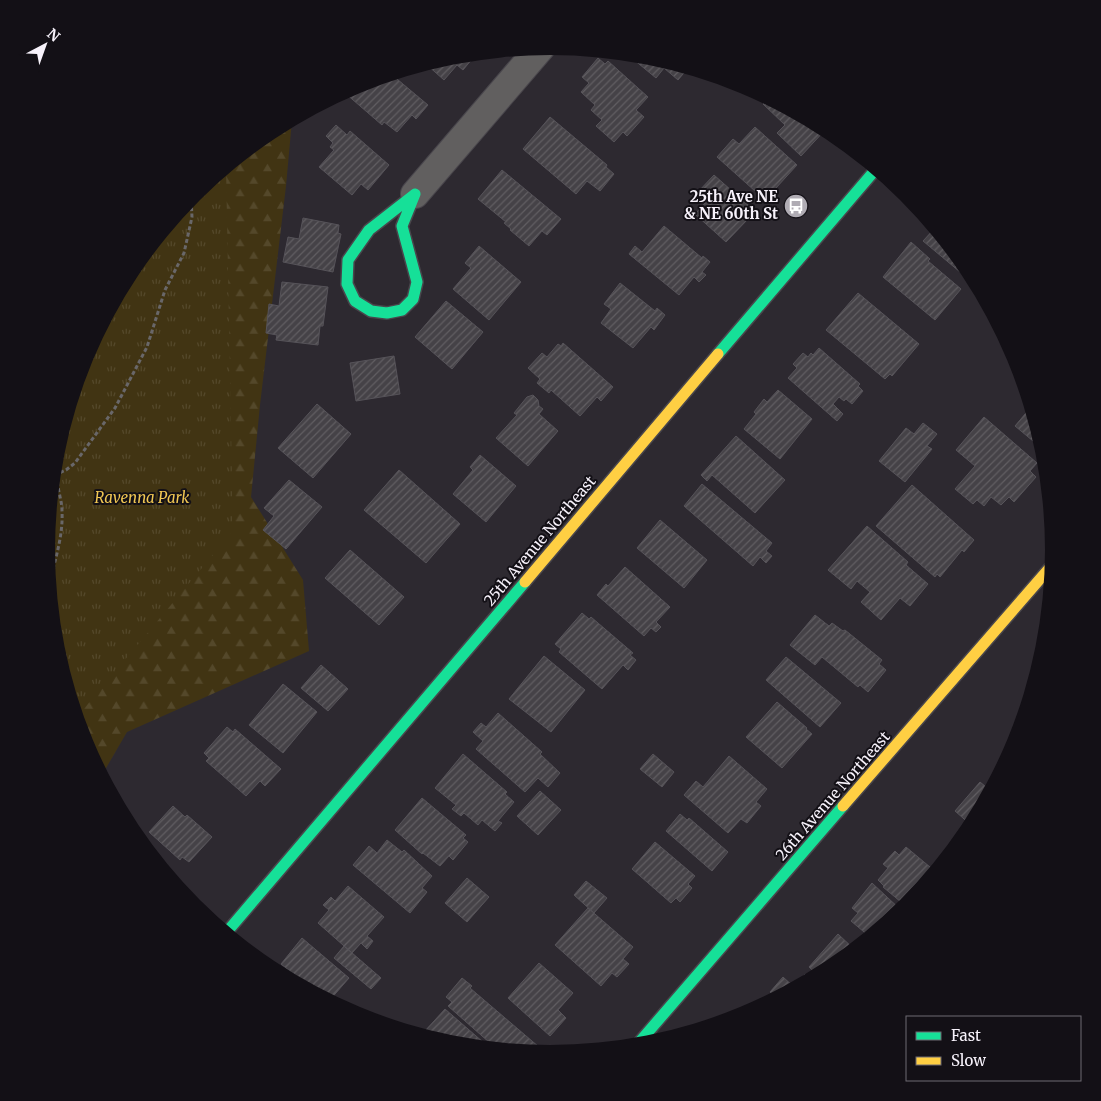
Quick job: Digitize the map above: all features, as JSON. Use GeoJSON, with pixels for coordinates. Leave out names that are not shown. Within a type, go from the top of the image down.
{"type":"FeatureCollection","features":[{"type":"Feature","properties":{"kind":"main road","name":"25th Avenue Northeast"},"geometry":{"type":"LineString","coordinates":[[231,929],[872,174]]}},
{"type":"Feature","properties":{"kind":"main road"},"geometry":{"type":"LineString","coordinates":[[415,194],[402,226],[417,282],[413,299],[402,310],[387,313],[371,311],[355,301],[347,284],[348,260],[369,230],[415,194]]}},
{"type":"Feature","properties":{"kind":"main road","name":"26th Avenue Northeast"},"geometry":{"type":"LineString","coordinates":[[644,1037],[1045,573]]}},
{"type":"Feature","properties":{"kind":"street"},"geometry":{"type":"LineString","coordinates":[[415,194],[534,56]]}},
{"type":"Feature","properties":{"kind":"path"},"geometry":{"type":"LineString","coordinates":[[62,472],[75,463],[115,408],[147,347],[165,290],[184,253],[192,217],[192,209]]}},
{"type":"Feature","properties":{"kind":"path"},"geometry":{"type":"LineString","coordinates":[[55,559],[61,532],[62,509],[58,493]]}},
{"type":"Feature","properties":{"kind":"green space","name":"Ravenna Park"},"geometry":{"type":"Polygon","coordinates":[[[291,129],[251,497],[303,580],[309,651],[127,732],[106,769],[81,710],[72,679],[59,615],[56,583],[56,518],[59,486],[72,422],[81,391],[106,331],[121,303],[157,249],[200,200],[224,178],[249,157],[291,129]]]}},
{"type":"Feature","properties":{"kind":"green space","name":"Ravenna Park"},"geometry":{"type":"Polygon","coordinates":[[[226,176],[233,531],[82,712],[65,647],[56,583],[55,550],[59,486],[72,422],[81,391],[93,361],[121,303],[157,249],[200,200],[226,176]]]}},
{"type":"Feature","properties":{"kind":"building"},"geometry":{"type":"Polygon","coordinates":[[[598,58],[605,64],[608,61],[648,97],[636,110],[644,117],[627,136],[623,132],[614,142],[596,126],[602,120],[591,110],[595,105],[581,92],[589,83],[582,77],[598,58]]]}},
{"type":"Feature","properties":{"kind":"building"},"geometry":{"type":"Polygon","coordinates":[[[470,62],[463,70],[457,65],[444,80],[432,70],[470,62]]]}},
{"type":"Feature","properties":{"kind":"building"},"geometry":{"type":"Polygon","coordinates":[[[638,63],[664,69],[656,78],[638,63]]]}},
{"type":"Feature","properties":{"kind":"building"},"geometry":{"type":"Polygon","coordinates":[[[665,69],[684,73],[678,80],[665,69]]]}},
{"type":"Feature","properties":{"kind":"building"},"geometry":{"type":"Polygon","coordinates":[[[397,79],[428,105],[416,119],[412,115],[397,132],[384,122],[382,125],[350,98],[397,79]]]}},
{"type":"Feature","properties":{"kind":"building"},"geometry":{"type":"Polygon","coordinates":[[[763,104],[798,121],[820,135],[801,156],[777,133],[785,125],[763,104]]]}},
{"type":"Feature","properties":{"kind":"building"},"geometry":{"type":"Polygon","coordinates":[[[550,117],[607,165],[606,167],[614,174],[600,191],[587,181],[576,194],[523,149],[550,117]]]}},
{"type":"Feature","properties":{"kind":"building"},"geometry":{"type":"Polygon","coordinates":[[[336,125],[347,135],[350,131],[389,165],[368,190],[361,184],[352,195],[319,167],[334,150],[330,147],[333,143],[326,136],[336,125]]]}},
{"type":"Feature","properties":{"kind":"building"},"geometry":{"type":"Polygon","coordinates":[[[755,127],[797,165],[765,200],[717,157],[733,139],[739,144],[755,127]]]}},
{"type":"Feature","properties":{"kind":"building"},"geometry":{"type":"Polygon","coordinates":[[[502,170],[561,219],[547,235],[542,231],[529,246],[510,230],[504,223],[506,222],[478,199],[502,170]]]}},
{"type":"Feature","properties":{"kind":"building"},"geometry":{"type":"Polygon","coordinates":[[[714,175],[749,206],[742,214],[748,219],[726,242],[695,214],[707,201],[697,193],[714,175]]]}},
{"type":"Feature","properties":{"kind":"building"},"geometry":{"type":"Polygon","coordinates":[[[303,218],[339,225],[338,233],[341,234],[333,272],[283,262],[288,237],[299,239],[303,218]]]}},
{"type":"Feature","properties":{"kind":"building"},"geometry":{"type":"Polygon","coordinates":[[[664,226],[702,258],[703,256],[710,262],[702,272],[706,275],[699,282],[694,277],[679,295],[629,254],[635,246],[642,252],[664,226]]]}},
{"type":"Feature","properties":{"kind":"building"},"geometry":{"type":"Polygon","coordinates":[[[930,233],[960,272],[923,241],[930,233]]]}},
{"type":"Feature","properties":{"kind":"building"},"geometry":{"type":"Polygon","coordinates":[[[911,242],[930,259],[928,261],[961,289],[935,320],[883,277],[911,242]]]}},
{"type":"Feature","properties":{"kind":"building"},"geometry":{"type":"Polygon","coordinates":[[[479,246],[521,282],[489,320],[453,289],[471,268],[465,263],[479,246]]]}},
{"type":"Feature","properties":{"kind":"building"},"geometry":{"type":"Polygon","coordinates":[[[282,282],[328,287],[323,326],[320,326],[318,345],[276,340],[277,335],[266,333],[269,304],[279,306],[282,282]]]}},
{"type":"Feature","properties":{"kind":"building"},"geometry":{"type":"Polygon","coordinates":[[[620,283],[655,311],[657,308],[665,315],[654,330],[651,327],[633,348],[601,323],[611,309],[604,304],[620,283]]]}},
{"type":"Feature","properties":{"kind":"building"},"geometry":{"type":"Polygon","coordinates":[[[858,293],[919,344],[892,376],[890,374],[885,379],[826,330],[858,293]]]}},
{"type":"Feature","properties":{"kind":"building"},"geometry":{"type":"Polygon","coordinates":[[[446,301],[483,332],[452,369],[415,337],[446,301]]]}},
{"type":"Feature","properties":{"kind":"building"},"geometry":{"type":"Polygon","coordinates":[[[563,343],[613,387],[601,401],[597,397],[580,416],[551,390],[549,393],[537,383],[540,379],[528,368],[542,353],[547,357],[558,344],[561,346],[563,343]]]}},
{"type":"Feature","properties":{"kind":"building"},"geometry":{"type":"Polygon","coordinates":[[[819,348],[860,384],[858,386],[863,391],[852,404],[846,399],[844,401],[839,397],[833,404],[843,414],[837,421],[788,378],[797,368],[793,364],[803,353],[808,357],[811,353],[813,355],[819,348]]]}},
{"type":"Feature","properties":{"kind":"building"},"geometry":{"type":"Polygon","coordinates":[[[394,356],[400,394],[356,401],[350,363],[394,356]]]}},
{"type":"Feature","properties":{"kind":"building"},"geometry":{"type":"Polygon","coordinates":[[[778,390],[812,419],[780,459],[744,429],[756,414],[754,412],[764,399],[767,402],[778,390]]]}},
{"type":"Feature","properties":{"kind":"building"},"geometry":{"type":"Polygon","coordinates":[[[533,395],[538,400],[539,406],[543,409],[539,414],[558,431],[528,466],[496,438],[517,415],[514,413],[527,397],[533,395]]]}},
{"type":"Feature","properties":{"kind":"building"},"geometry":{"type":"Polygon","coordinates":[[[317,404],[351,434],[313,478],[278,448],[317,404]]]}},
{"type":"Feature","properties":{"kind":"building"},"geometry":{"type":"Polygon","coordinates":[[[1026,413],[1033,441],[1033,441],[1015,426],[1026,413]]]}},
{"type":"Feature","properties":{"kind":"building"},"geometry":{"type":"Polygon","coordinates":[[[984,417],[1037,463],[1030,471],[1036,477],[1014,502],[1009,497],[1001,505],[991,497],[984,506],[977,500],[973,504],[955,489],[975,466],[956,450],[984,417]]]}},
{"type":"Feature","properties":{"kind":"building"},"geometry":{"type":"Polygon","coordinates":[[[923,423],[937,434],[927,446],[932,449],[905,482],[879,461],[906,428],[914,434],[923,423]]]}},
{"type":"Feature","properties":{"kind":"building"},"geometry":{"type":"Polygon","coordinates":[[[736,436],[785,480],[755,513],[712,475],[707,481],[701,475],[736,436]]]}},
{"type":"Feature","properties":{"kind":"building"},"geometry":{"type":"Polygon","coordinates":[[[480,455],[516,486],[486,522],[453,494],[473,470],[470,467],[480,455]]]}},
{"type":"Feature","properties":{"kind":"building"},"geometry":{"type":"Polygon","coordinates":[[[399,470],[460,524],[426,563],[364,510],[399,470]]]}},
{"type":"Feature","properties":{"kind":"building"},"geometry":{"type":"Polygon","coordinates":[[[289,480],[322,507],[286,549],[263,530],[274,516],[264,508],[289,480]]]}},
{"type":"Feature","properties":{"kind":"building"},"geometry":{"type":"Polygon","coordinates":[[[702,484],[772,543],[766,551],[772,556],[766,563],[760,557],[753,566],[684,506],[702,484]]]}},
{"type":"Feature","properties":{"kind":"building"},"geometry":{"type":"Polygon","coordinates":[[[912,485],[974,540],[964,552],[962,550],[940,577],[937,574],[935,577],[876,526],[912,485]]]}},
{"type":"Feature","properties":{"kind":"building"},"geometry":{"type":"Polygon","coordinates":[[[660,520],[707,560],[684,588],[637,548],[660,520]]]}},
{"type":"Feature","properties":{"kind":"building"},"geometry":{"type":"Polygon","coordinates":[[[867,526],[908,562],[906,565],[928,584],[910,606],[900,598],[881,620],[861,602],[870,592],[857,581],[851,589],[828,570],[867,526]]]}},
{"type":"Feature","properties":{"kind":"building"},"geometry":{"type":"Polygon","coordinates":[[[350,550],[404,597],[379,625],[325,578],[350,550]]]}},
{"type":"Feature","properties":{"kind":"building"},"geometry":{"type":"Polygon","coordinates":[[[625,567],[670,607],[656,622],[661,627],[656,632],[651,628],[644,636],[597,595],[625,567]]]}},
{"type":"Feature","properties":{"kind":"building"},"geometry":{"type":"Polygon","coordinates":[[[582,613],[589,619],[591,617],[633,653],[630,655],[636,660],[628,670],[623,665],[602,689],[559,652],[561,649],[555,644],[582,613]]]}},
{"type":"Feature","properties":{"kind":"building"},"geometry":{"type":"Polygon","coordinates":[[[815,615],[829,626],[832,623],[843,631],[845,630],[882,660],[879,664],[886,670],[868,692],[860,685],[858,687],[822,657],[815,665],[790,645],[815,615]]]}},
{"type":"Feature","properties":{"kind":"building"},"geometry":{"type":"Polygon","coordinates":[[[544,656],[585,690],[551,732],[509,699],[544,656]]]}},
{"type":"Feature","properties":{"kind":"building"},"geometry":{"type":"Polygon","coordinates":[[[786,657],[841,703],[820,727],[766,680],[786,657]]]}},
{"type":"Feature","properties":{"kind":"building"},"geometry":{"type":"Polygon","coordinates":[[[321,665],[348,689],[328,711],[301,688],[321,665]]]}},
{"type":"Feature","properties":{"kind":"building"},"geometry":{"type":"Polygon","coordinates":[[[283,684],[317,712],[283,753],[249,725],[283,684]]]}},
{"type":"Feature","properties":{"kind":"building"},"geometry":{"type":"Polygon","coordinates":[[[777,702],[812,734],[782,768],[746,737],[777,702]]]}},
{"type":"Feature","properties":{"kind":"building"},"geometry":{"type":"Polygon","coordinates":[[[498,713],[542,752],[540,754],[560,773],[548,787],[538,778],[525,792],[476,749],[483,741],[473,732],[481,723],[486,727],[498,713]]]}},
{"type":"Feature","properties":{"kind":"building"},"geometry":{"type":"Polygon","coordinates":[[[227,727],[233,732],[235,729],[281,769],[265,786],[260,781],[246,796],[206,761],[209,758],[204,753],[227,727]]]}},
{"type":"Feature","properties":{"kind":"building"},"geometry":{"type":"Polygon","coordinates":[[[463,754],[507,792],[505,794],[514,802],[498,821],[502,823],[495,831],[482,820],[478,825],[464,813],[461,816],[452,809],[456,805],[435,788],[463,754]]]}},
{"type":"Feature","properties":{"kind":"building"},"geometry":{"type":"Polygon","coordinates":[[[653,754],[674,772],[662,787],[640,769],[653,754]]]}},
{"type":"Feature","properties":{"kind":"building"},"geometry":{"type":"Polygon","coordinates":[[[729,756],[767,789],[756,802],[761,806],[747,823],[741,819],[728,833],[684,795],[696,781],[703,787],[729,756]]]}},
{"type":"Feature","properties":{"kind":"building"},"geometry":{"type":"Polygon","coordinates":[[[980,782],[986,787],[966,820],[955,811],[980,782]]]}},
{"type":"Feature","properties":{"kind":"building"},"geometry":{"type":"Polygon","coordinates":[[[540,791],[561,810],[538,835],[517,816],[540,791]]]}},
{"type":"Feature","properties":{"kind":"building"},"geometry":{"type":"Polygon","coordinates":[[[422,798],[466,835],[463,838],[468,842],[453,860],[449,856],[440,866],[422,854],[395,830],[422,798]]]}},
{"type":"Feature","properties":{"kind":"building"},"geometry":{"type":"Polygon","coordinates":[[[173,806],[185,817],[187,815],[212,837],[189,862],[182,857],[180,860],[149,832],[173,806]]]}},
{"type":"Feature","properties":{"kind":"building"},"geometry":{"type":"Polygon","coordinates":[[[680,814],[687,820],[689,818],[728,852],[712,871],[666,831],[680,814]]]}},
{"type":"Feature","properties":{"kind":"building"},"geometry":{"type":"Polygon","coordinates":[[[387,840],[402,852],[404,850],[432,876],[422,888],[427,892],[410,913],[353,865],[369,846],[377,853],[387,840]]]}},
{"type":"Feature","properties":{"kind":"building"},"geometry":{"type":"Polygon","coordinates":[[[655,842],[695,876],[688,884],[692,888],[680,902],[676,898],[671,903],[632,869],[655,842]]]}},
{"type":"Feature","properties":{"kind":"building"},"geometry":{"type":"Polygon","coordinates":[[[906,847],[931,868],[900,902],[883,887],[878,880],[888,868],[883,864],[895,851],[899,855],[906,847]]]}},
{"type":"Feature","properties":{"kind":"building"},"geometry":{"type":"Polygon","coordinates":[[[467,878],[489,897],[467,922],[445,903],[467,878]]]}},
{"type":"Feature","properties":{"kind":"building"},"geometry":{"type":"Polygon","coordinates":[[[586,881],[607,898],[594,913],[574,895],[586,881]]]}},
{"type":"Feature","properties":{"kind":"building"},"geometry":{"type":"Polygon","coordinates":[[[872,883],[896,905],[865,933],[851,921],[858,913],[852,908],[872,883]]]}},
{"type":"Feature","properties":{"kind":"building"},"geometry":{"type":"Polygon","coordinates":[[[348,886],[384,917],[367,936],[373,941],[367,949],[361,943],[352,953],[318,923],[329,910],[323,905],[331,897],[335,901],[348,886]]]}},
{"type":"Feature","properties":{"kind":"building"},"geometry":{"type":"Polygon","coordinates":[[[588,908],[633,947],[623,959],[629,964],[617,977],[612,973],[601,986],[555,945],[588,908]]]}},
{"type":"Feature","properties":{"kind":"building"},"geometry":{"type":"Polygon","coordinates":[[[838,934],[850,945],[813,970],[809,967],[838,934]]]}},
{"type":"Feature","properties":{"kind":"building"},"geometry":{"type":"Polygon","coordinates":[[[302,938],[349,978],[333,996],[303,980],[281,964],[302,938]]]}},
{"type":"Feature","properties":{"kind":"building"},"geometry":{"type":"Polygon","coordinates":[[[344,946],[381,978],[371,989],[334,958],[344,946]]]}},
{"type":"Feature","properties":{"kind":"building"},"geometry":{"type":"Polygon","coordinates":[[[539,963],[573,993],[558,1010],[566,1018],[550,1036],[508,998],[539,963]]]}},
{"type":"Feature","properties":{"kind":"building"},"geometry":{"type":"Polygon","coordinates":[[[783,977],[791,984],[772,994],[770,992],[783,977]]]}},
{"type":"Feature","properties":{"kind":"building"},"geometry":{"type":"Polygon","coordinates":[[[462,978],[472,986],[470,988],[537,1046],[489,1042],[448,1006],[452,1002],[446,997],[462,978]]]}},
{"type":"Feature","properties":{"kind":"building"},"geometry":{"type":"Polygon","coordinates":[[[445,1009],[482,1041],[454,1036],[426,1030],[445,1009]]]}},
{"type":"Feature","properties":{"kind":"traffic: fast"},"geometry":{"type":"LineString","coordinates":[[718,354],[872,174]]}},
{"type":"Feature","properties":{"kind":"traffic: fast"},"geometry":{"type":"LineString","coordinates":[[415,194],[402,226],[417,282],[413,299],[402,310],[387,313],[371,311],[355,301],[347,284],[348,260],[369,230],[415,194]]}},
{"type":"Feature","properties":{"kind":"traffic: fast"},"geometry":{"type":"LineString","coordinates":[[230,928],[525,582]]}},
{"type":"Feature","properties":{"kind":"traffic: fast"},"geometry":{"type":"LineString","coordinates":[[644,1037],[843,806]]}},
{"type":"Feature","properties":{"kind":"traffic: slow"},"geometry":{"type":"LineString","coordinates":[[525,582],[718,354]]}},
{"type":"Feature","properties":{"kind":"traffic: slow"},"geometry":{"type":"LineString","coordinates":[[843,806],[1045,573]]}},
{"type":"Feature","properties":{"kind":"place","name":"25th Ave NE & NE 60th St"},"geometry":{"type":"Point","coordinates":[796,206]}}]}
